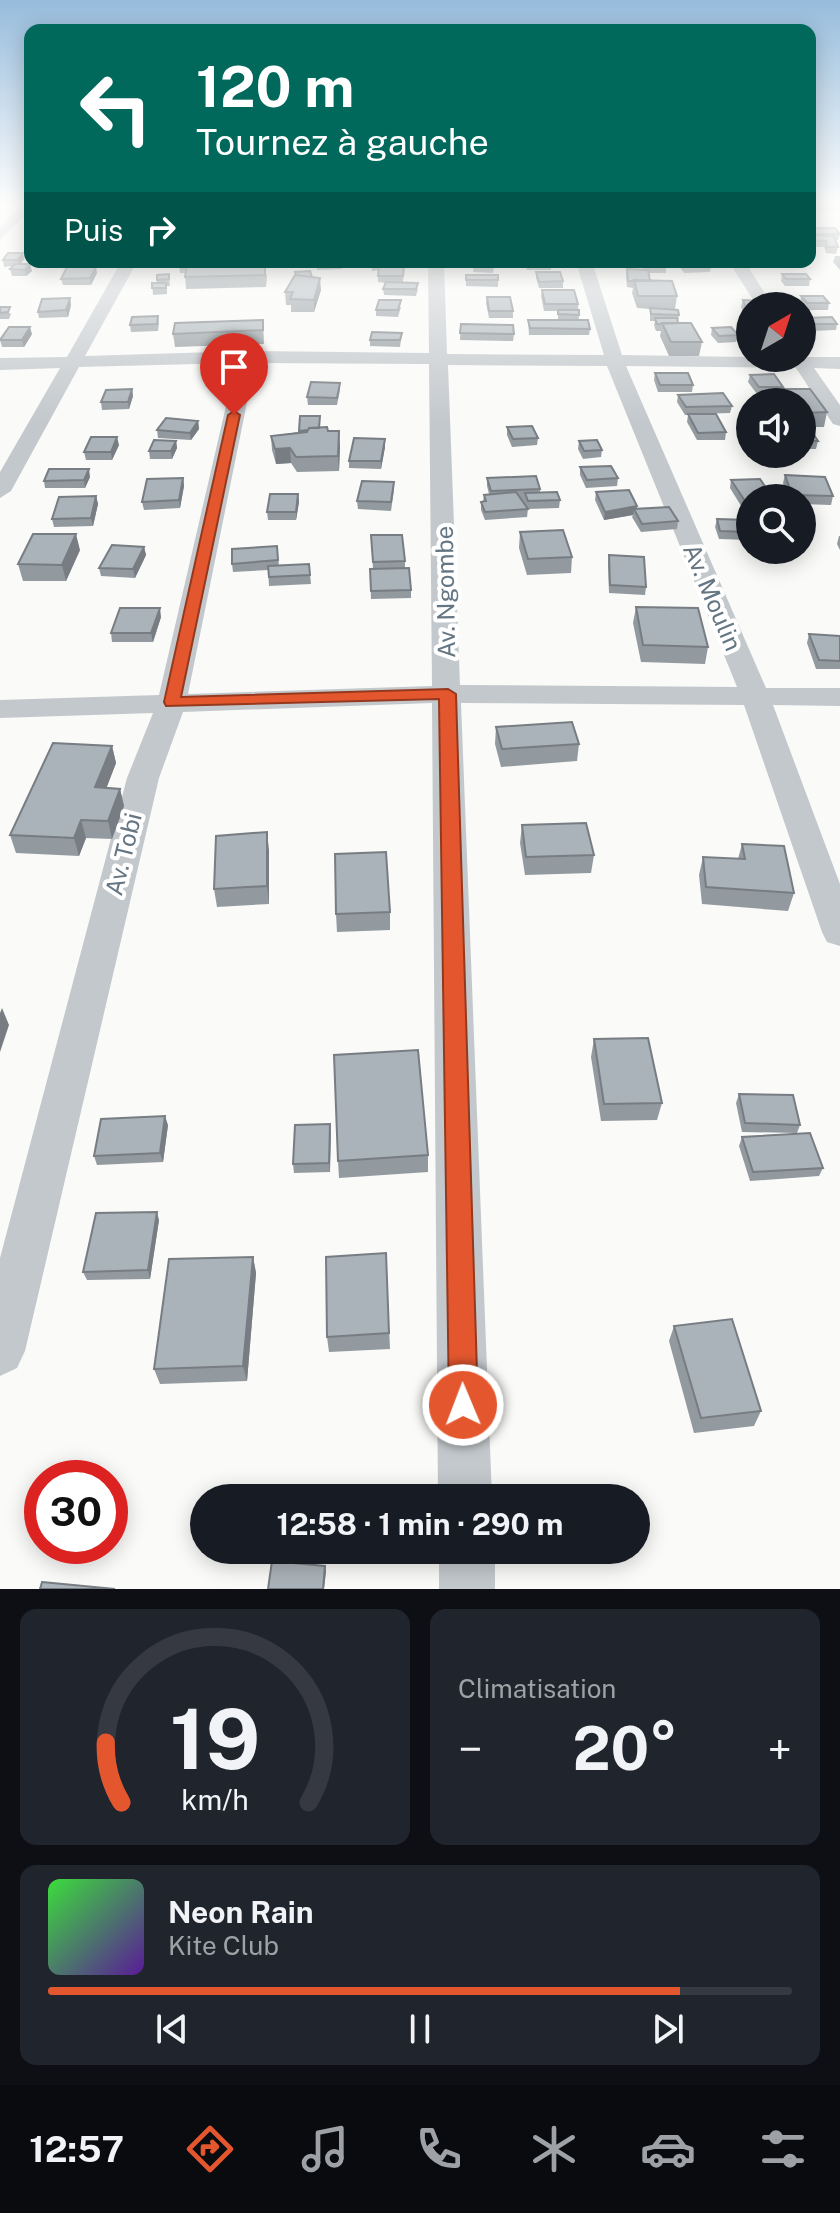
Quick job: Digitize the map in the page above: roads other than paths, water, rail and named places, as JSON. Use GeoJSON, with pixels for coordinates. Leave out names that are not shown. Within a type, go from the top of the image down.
{"type":"FeatureCollection","features":[{"type":"Feature","properties":{"kind":"street"},"geometry":{"type":"LineString","coordinates":[[0,491],[121,276]]}},
{"type":"Feature","properties":{"kind":"street","name":"Av. Ngombe"},"geometry":{"type":"LineString","coordinates":[[437,276],[465,1484]]}},
{"type":"Feature","properties":{"kind":"street","name":"Av. Moulin"},"geometry":{"type":"LineString","coordinates":[[588,276],[615,362],[755,696],[840,932]]}},
{"type":"Feature","properties":{"kind":"street"},"geometry":{"type":"LineString","coordinates":[[0,364],[247,357],[736,361]]}},
{"type":"Feature","properties":{"kind":"street","name":"Av. Tobi"},"geometry":{"type":"LineString","coordinates":[[0,1351],[143,778],[172,702],[247,357]]}},
{"type":"Feature","properties":{"kind":"street"},"geometry":{"type":"LineString","coordinates":[[816,361],[840,363]]}},
{"type":"Feature","properties":{"kind":"street"},"geometry":{"type":"LineString","coordinates":[[808,372],[840,420]]}},
{"type":"Feature","properties":{"kind":"street"},"geometry":{"type":"LineString","coordinates":[[0,709],[448,694],[840,697]]}},
{"type":"Feature","properties":{"kind":"street"},"geometry":{"type":"LineString","coordinates":[[467,1564],[467,1589]]}}]}
